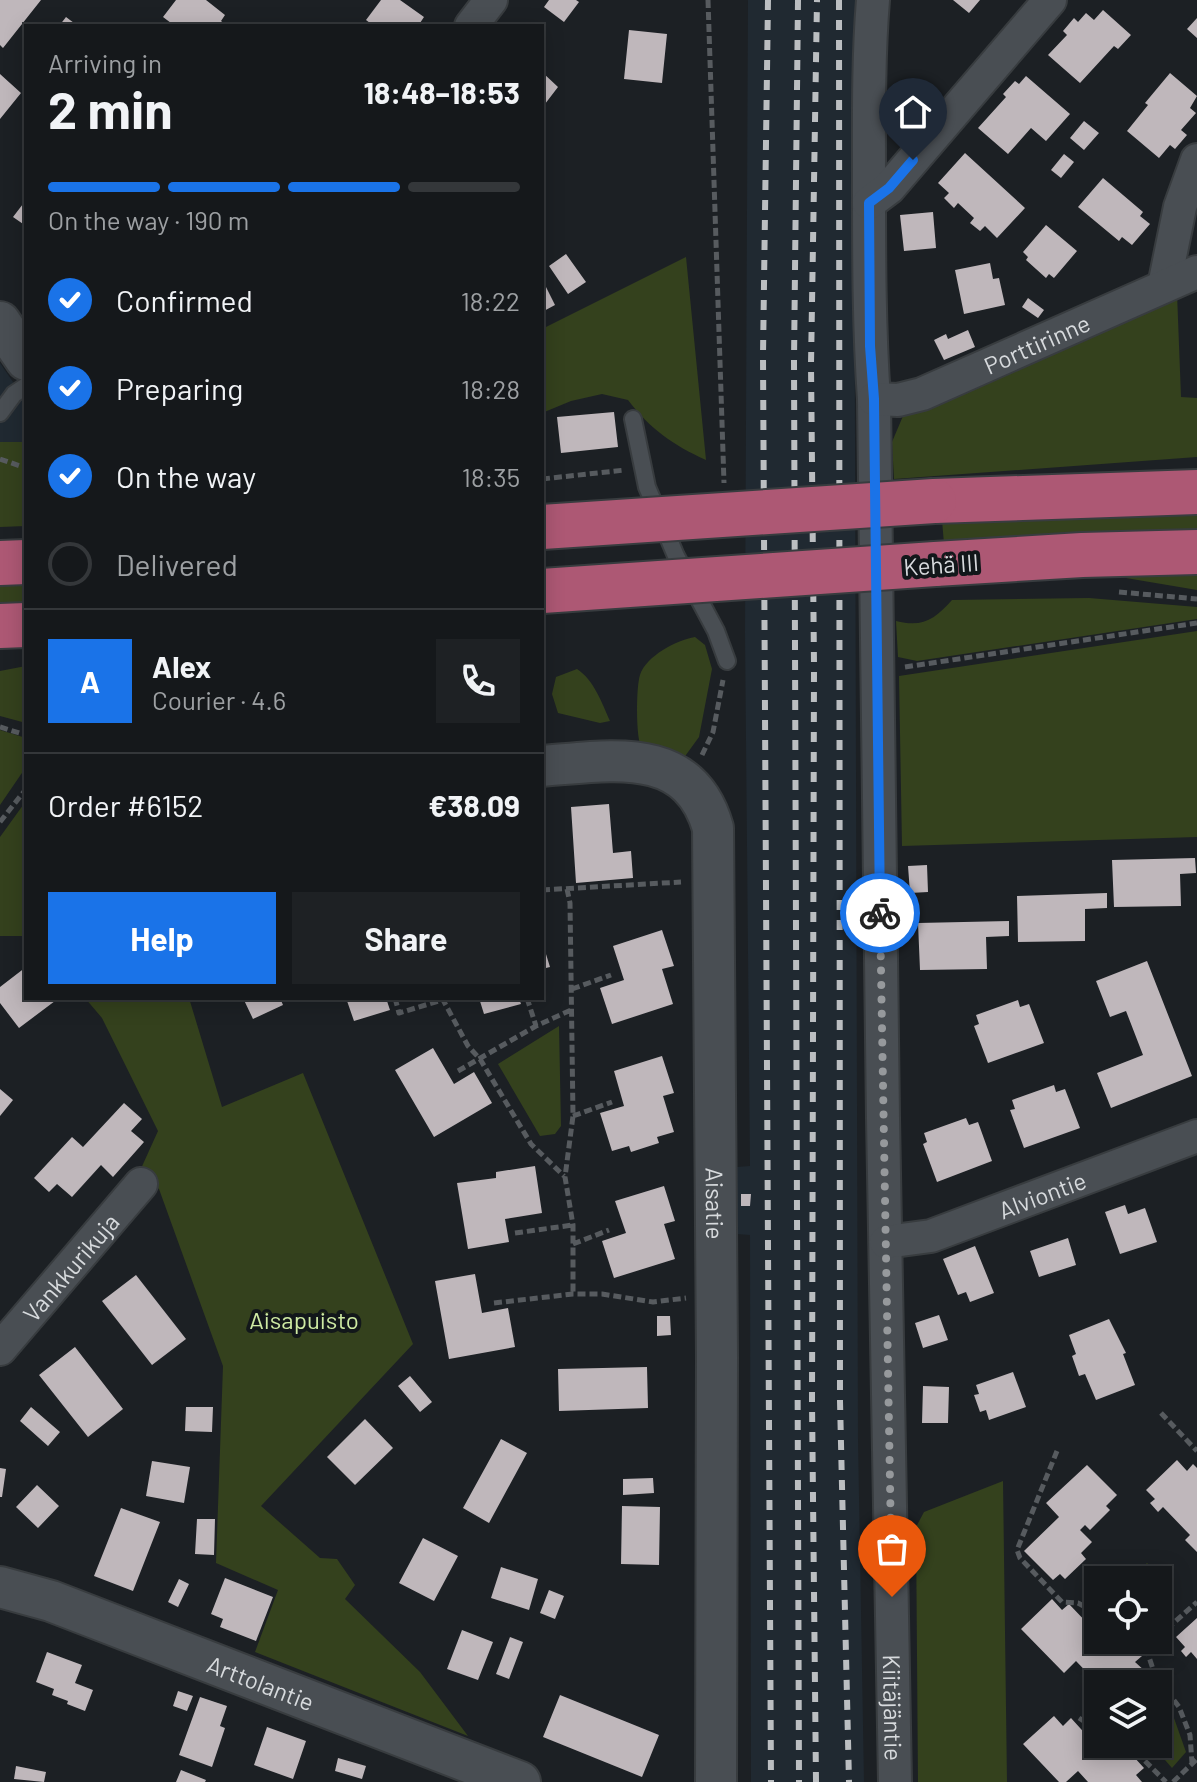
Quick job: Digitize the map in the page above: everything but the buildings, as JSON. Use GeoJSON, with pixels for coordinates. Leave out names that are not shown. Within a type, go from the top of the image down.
{"type":"FeatureCollection","features":[{"type":"Feature","properties":{"kind":"highway"},"geometry":{"type":"LineString","coordinates":[[544,527],[934,501],[1197,492]]}},
{"type":"Feature","properties":{"kind":"highway","name":"Kehä III"},"geometry":{"type":"LineString","coordinates":[[544,591],[1082,555],[1197,552]]}},
{"type":"Feature","properties":{"kind":"highway"},"geometry":{"type":"LineString","coordinates":[[0,563],[24,562]]}},
{"type":"Feature","properties":{"kind":"highway"},"geometry":{"type":"LineString","coordinates":[[0,626],[24,625]]}},
{"type":"Feature","properties":{"kind":"street"},"geometry":{"type":"LineString","coordinates":[[473,24],[491,0]]}},
{"type":"Feature","properties":{"kind":"street","name":"Kiitäjäntie"},"geometry":{"type":"LineString","coordinates":[[873,0],[869,57],[870,346],[874,399],[895,1782]]}},
{"type":"Feature","properties":{"kind":"street"},"geometry":{"type":"LineString","coordinates":[[869,203],[889,188],[1050,0]]}},
{"type":"Feature","properties":{"kind":"street"},"geometry":{"type":"LineString","coordinates":[[1164,286],[1180,207],[1197,160]]}},
{"type":"Feature","properties":{"kind":"street","name":"Porttirinne"},"geometry":{"type":"LineString","coordinates":[[874,399],[898,400],[922,394],[1197,272]]}},
{"type":"Feature","properties":{"kind":"street","name":"Aisatie"},"geometry":{"type":"LineString","coordinates":[[544,766],[623,761],[654,764],[678,776],[696,791],[713,828],[716,848],[716,1782]]}},
{"type":"Feature","properties":{"kind":"street","name":"Alviontie"},"geometry":{"type":"LineString","coordinates":[[886,1242],[931,1236],[1197,1136]]}},
{"type":"Feature","properties":{"kind":"street","name":"Vankkurikuja"},"geometry":{"type":"LineString","coordinates":[[0,1349],[141,1184]]}},
{"type":"Feature","properties":{"kind":"street","name":"Arttolantie"},"geometry":{"type":"LineString","coordinates":[[0,1587],[51,1601],[520,1782]]}},
{"type":"Feature","properties":{"kind":"lane"},"geometry":{"type":"LineString","coordinates":[[0,413],[14,394],[24,387]]}},
{"type":"Feature","properties":{"kind":"lane"},"geometry":{"type":"LineString","coordinates":[[633,419],[641,468],[676,556],[716,631],[727,661]]}},
{"type":"Feature","properties":{"kind":"path"},"geometry":{"type":"LineString","coordinates":[[708,0],[724,494]]}},
{"type":"Feature","properties":{"kind":"path"},"geometry":{"type":"LineString","coordinates":[[0,459],[24,467]]}},
{"type":"Feature","properties":{"kind":"path"},"geometry":{"type":"LineString","coordinates":[[544,479],[641,468]]}},
{"type":"Feature","properties":{"kind":"path"},"geometry":{"type":"LineString","coordinates":[[876,669],[1197,623]]}},
{"type":"Feature","properties":{"kind":"path"},"geometry":{"type":"LineString","coordinates":[[700,757],[713,732],[727,661]]}},
{"type":"Feature","properties":{"kind":"path"},"geometry":{"type":"LineString","coordinates":[[0,727],[24,734]]}},
{"type":"Feature","properties":{"kind":"path"},"geometry":{"type":"LineString","coordinates":[[0,822],[24,792]]}},
{"type":"Feature","properties":{"kind":"path"},"geometry":{"type":"LineString","coordinates":[[544,890],[684,881]]}},
{"type":"Feature","properties":{"kind":"path"},"geometry":{"type":"LineString","coordinates":[[567,889],[570,903],[573,1116],[565,1177],[573,1225],[573,1294]]}},
{"type":"Feature","properties":{"kind":"path"},"geometry":{"type":"LineString","coordinates":[[572,989],[611,975]]}},
{"type":"Feature","properties":{"kind":"path"},"geometry":{"type":"LineString","coordinates":[[396,1000],[399,1013],[439,1000]]}},
{"type":"Feature","properties":{"kind":"path"},"geometry":{"type":"LineString","coordinates":[[443,1000],[531,1144],[565,1177]]}},
{"type":"Feature","properties":{"kind":"path"},"geometry":{"type":"LineString","coordinates":[[528,1000],[536,1026]]}},
{"type":"Feature","properties":{"kind":"path"},"geometry":{"type":"LineString","coordinates":[[458,1071],[536,1026],[571,1010]]}},
{"type":"Feature","properties":{"kind":"path"},"geometry":{"type":"LineString","coordinates":[[573,1116],[612,1102]]}},
{"type":"Feature","properties":{"kind":"path"},"geometry":{"type":"LineString","coordinates":[[515,1233],[573,1225]]}},
{"type":"Feature","properties":{"kind":"path"},"geometry":{"type":"LineString","coordinates":[[573,1244],[609,1230]]}},
{"type":"Feature","properties":{"kind":"path"},"geometry":{"type":"LineString","coordinates":[[494,1303],[573,1294],[602,1294],[653,1302],[698,1297]]}},
{"type":"Feature","properties":{"kind":"path"},"geometry":{"type":"LineString","coordinates":[[1161,1413],[1197,1451]]}},
{"type":"Feature","properties":{"kind":"path"},"geometry":{"type":"LineString","coordinates":[[1057,1451],[1017,1550],[1020,1558],[1062,1602],[1084,1606]]}},
{"type":"Feature","properties":{"kind":"path"},"geometry":{"type":"LineString","coordinates":[[1172,1624],[1197,1602]]}},
{"type":"Feature","properties":{"kind":"path"},"geometry":{"type":"LineString","coordinates":[[1148,1654],[1155,1675],[1179,1707],[1190,1735],[1195,1761],[1173,1782]]}},
{"type":"Feature","properties":{"kind":"path"},"geometry":{"type":"LineString","coordinates":[[1079,1718],[1084,1721]]}},
{"type":"Feature","properties":{"kind":"path"},"geometry":{"type":"LineString","coordinates":[[1142,1758],[1166,1782]]}},
{"type":"Feature","properties":{"kind":"shaded area"},"geometry":{"type":"Polygon","coordinates":[[[748,0],[857,0],[854,101],[858,1439],[864,1782],[751,1782],[750,1235],[737,1234],[737,1167],[750,1166],[745,633],[748,0]]]}},
{"type":"Feature","properties":{"kind":"shaded area"},"geometry":{"type":"Polygon","coordinates":[[[0,363],[24,398],[24,442],[0,442],[0,363]]]}},
{"type":"Feature","properties":{"kind":"green space"},"geometry":{"type":"Polygon","coordinates":[[[686,257],[706,460],[663,435],[628,400],[602,394],[571,401],[544,412],[544,328],[686,257]]]}},
{"type":"Feature","properties":{"kind":"green space"},"geometry":{"type":"Polygon","coordinates":[[[1177,293],[1181,397],[1197,398],[1197,457],[894,479],[892,442],[903,416],[1177,293]]]}},
{"type":"Feature","properties":{"kind":"green space"},"geometry":{"type":"Polygon","coordinates":[[[0,442],[24,442],[24,526],[0,527],[0,442]]]}},
{"type":"Feature","properties":{"kind":"green space"},"geometry":{"type":"Polygon","coordinates":[[[1197,514],[1197,530],[1121,531],[944,544],[942,520],[1197,514]]]}},
{"type":"Feature","properties":{"kind":"green space"},"geometry":{"type":"Polygon","coordinates":[[[1197,571],[1197,590],[1126,578],[1132,574],[1197,571]]]}},
{"type":"Feature","properties":{"kind":"green space"},"geometry":{"type":"Polygon","coordinates":[[[24,583],[24,605],[0,606],[0,585],[24,583]]]}},
{"type":"Feature","properties":{"kind":"green space"},"geometry":{"type":"Polygon","coordinates":[[[1089,598],[1197,607],[1197,619],[917,661],[898,657],[896,621],[914,623],[928,620],[952,600],[1089,598]]]}},
{"type":"Feature","properties":{"kind":"green space"},"geometry":{"type":"Polygon","coordinates":[[[1197,631],[1197,837],[902,846],[899,676],[1197,631]]]}},
{"type":"Feature","properties":{"kind":"green space"},"geometry":{"type":"Polygon","coordinates":[[[695,637],[705,645],[712,669],[699,737],[683,759],[640,744],[638,689],[643,668],[655,655],[671,645],[695,637]]]}},
{"type":"Feature","properties":{"kind":"green space"},"geometry":{"type":"Polygon","coordinates":[[[24,666],[24,722],[0,716],[0,671],[24,666]]]}},
{"type":"Feature","properties":{"kind":"green space"},"geometry":{"type":"Polygon","coordinates":[[[577,669],[593,686],[610,721],[600,723],[558,713],[552,694],[556,677],[577,669]]]}},
{"type":"Feature","properties":{"kind":"green space"},"geometry":{"type":"Polygon","coordinates":[[[0,730],[24,737],[24,770],[0,805],[0,730]]]}},
{"type":"Feature","properties":{"kind":"green space"},"geometry":{"type":"Polygon","coordinates":[[[24,804],[24,936],[0,936],[0,837],[24,804]]]}},
{"type":"Feature","properties":{"kind":"green space","name":"Aisapuisto"},"geometry":{"type":"Polygon","coordinates":[[[87,1000],[190,1000],[222,1107],[303,1073],[413,1344],[261,1506],[320,1558],[337,1559],[355,1585],[345,1599],[420,1672],[468,1736],[255,1652],[278,1590],[216,1563],[223,1366],[159,1189],[139,1173],[158,1131],[102,1018],[87,1000]]]}},
{"type":"Feature","properties":{"kind":"green space"},"geometry":{"type":"Polygon","coordinates":[[[559,1026],[561,1126],[555,1134],[540,1136],[498,1064],[559,1026]]]}},
{"type":"Feature","properties":{"kind":"green space"},"geometry":{"type":"Polygon","coordinates":[[[1003,1481],[1007,1782],[918,1782],[916,1527],[924,1512],[1003,1481]]]}},
{"type":"Feature","properties":{"kind":"green space"},"geometry":{"type":"Polygon","coordinates":[[[1172,1712],[1186,1752],[1172,1768],[1163,1758],[1172,1758],[1172,1712]]]}},
{"type":"Feature","properties":{"kind":"railway"},"geometry":{"type":"LineString","coordinates":[[768,0],[763,355],[771,1782]]}},
{"type":"Feature","properties":{"kind":"railway"},"geometry":{"type":"LineString","coordinates":[[798,0],[794,361],[799,1782]]}},
{"type":"Feature","properties":{"kind":"railway"},"geometry":{"type":"LineString","coordinates":[[816,1782],[812,1402],[814,665],[811,365],[817,0]]}},
{"type":"Feature","properties":{"kind":"railway"},"geometry":{"type":"LineString","coordinates":[[839,0],[840,1401],[849,1782]]}},
{"type":"Feature","properties":{"kind":"way so far"},"geometry":{"type":"LineString","coordinates":[[880,913],[892,1597]]}},
{"type":"Feature","properties":{"kind":"route"},"geometry":{"type":"LineString","coordinates":[[880,913],[869,203],[889,188],[913,160]]}}]}
